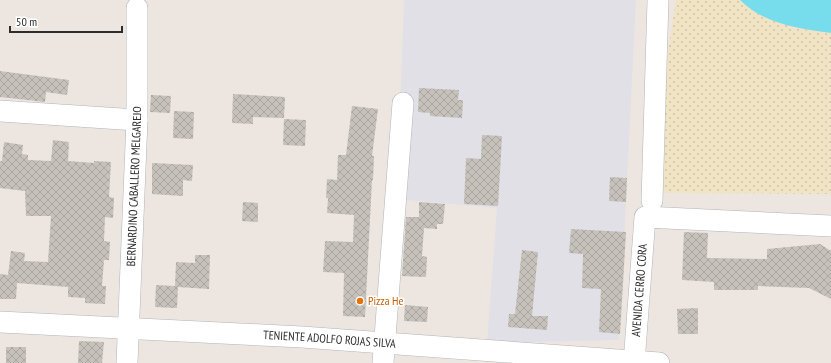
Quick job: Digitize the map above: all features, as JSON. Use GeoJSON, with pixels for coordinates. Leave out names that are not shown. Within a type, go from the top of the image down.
{"type":"FeatureCollection","features":[{"type":"Feature","properties":{"kind":"street","name":"AVENIDA CERRO CORA"},"geometry":{"type":"LineString","coordinates":[[635,362],[648,209],[658,0]]}},
{"type":"Feature","properties":{"kind":"street","name":"BERNARDINO CABALLERO MELGAREJO"},"geometry":{"type":"LineString","coordinates":[[127,363],[130,328],[137,120],[137,8]]}},
{"type":"Feature","properties":{"kind":"street"},"geometry":{"type":"LineString","coordinates":[[384,353],[403,103]]}},
{"type":"Feature","properties":{"kind":"street"},"geometry":{"type":"LineString","coordinates":[[0,111],[137,120]]}},
{"type":"Feature","properties":{"kind":"street"},"geometry":{"type":"LineString","coordinates":[[648,209],[831,226]]}},
{"type":"Feature","properties":{"kind":"street","name":"TENIENTE ADOLFO ROJAS SILVA"},"geometry":{"type":"LineString","coordinates":[[0,322],[302,338],[384,353],[413,347],[659,363]]}},
{"type":"Feature","properties":{"kind":"shaded area"},"geometry":{"type":"Polygon","coordinates":[[[404,0],[636,0],[619,340],[487,343],[497,208],[397,199],[404,0]]]}},
{"type":"Feature","properties":{"kind":"sand"},"geometry":{"type":"Polygon","coordinates":[[[676,0],[740,0],[743,3],[791,27],[831,33],[831,194],[662,193],[664,78],[676,0]]]}},
{"type":"Feature","properties":{"kind":"water"},"geometry":{"type":"Polygon","coordinates":[[[740,0],[831,0],[831,33],[807,30],[782,24],[760,15],[740,0]]]}},
{"type":"Feature","properties":{"kind":"building"},"geometry":{"type":"Polygon","coordinates":[[[0,71],[69,80],[67,95],[46,92],[45,102],[0,97],[0,71]]]}},
{"type":"Feature","properties":{"kind":"building"},"geometry":{"type":"Polygon","coordinates":[[[419,88],[459,90],[458,100],[463,100],[462,118],[430,116],[430,113],[418,112],[419,88]]]}},
{"type":"Feature","properties":{"kind":"building"},"geometry":{"type":"Polygon","coordinates":[[[233,94],[285,97],[284,118],[253,117],[253,124],[232,123],[233,94]]]}},
{"type":"Feature","properties":{"kind":"building"},"geometry":{"type":"Polygon","coordinates":[[[151,95],[171,96],[170,113],[150,112],[151,95]]]}},
{"type":"Feature","properties":{"kind":"building"},"geometry":{"type":"Polygon","coordinates":[[[352,106],[378,109],[372,156],[374,156],[373,180],[365,317],[343,316],[344,273],[323,272],[325,241],[353,242],[354,215],[327,213],[328,198],[326,198],[327,179],[337,180],[338,155],[346,155],[352,106]]]}},
{"type":"Feature","properties":{"kind":"building"},"geometry":{"type":"Polygon","coordinates":[[[174,111],[194,112],[193,139],[173,138],[174,111]]]}},
{"type":"Feature","properties":{"kind":"building"},"geometry":{"type":"Polygon","coordinates":[[[284,119],[306,120],[305,146],[283,145],[284,119]]]}},
{"type":"Feature","properties":{"kind":"building"},"geometry":{"type":"Polygon","coordinates":[[[482,135],[502,136],[498,206],[464,204],[466,158],[481,159],[482,135]]]}},
{"type":"Feature","properties":{"kind":"building"},"geometry":{"type":"Polygon","coordinates":[[[53,140],[69,142],[68,161],[94,163],[94,161],[111,162],[109,197],[114,198],[113,218],[105,217],[104,241],[110,242],[109,260],[104,260],[102,286],[106,286],[105,304],[85,303],[85,298],[68,297],[68,287],[17,283],[16,299],[0,299],[0,274],[8,275],[11,251],[25,253],[24,261],[48,262],[51,216],[26,216],[25,191],[0,188],[0,161],[2,161],[4,142],[23,145],[22,154],[28,155],[28,160],[51,161],[53,140]]]}},
{"type":"Feature","properties":{"kind":"building"},"geometry":{"type":"Polygon","coordinates":[[[152,163],[193,165],[192,181],[183,180],[183,196],[152,194],[152,163]]]}},
{"type":"Feature","properties":{"kind":"building"},"geometry":{"type":"Polygon","coordinates":[[[610,177],[627,178],[626,202],[609,201],[610,177]]]}},
{"type":"Feature","properties":{"kind":"building"},"geometry":{"type":"Polygon","coordinates":[[[243,202],[258,203],[258,222],[242,221],[243,202]]]}},
{"type":"Feature","properties":{"kind":"building"},"geometry":{"type":"Polygon","coordinates":[[[419,202],[445,204],[443,224],[437,224],[437,229],[424,228],[422,256],[427,257],[426,277],[402,276],[406,217],[419,217],[419,202]]]}},
{"type":"Feature","properties":{"kind":"building"},"geometry":{"type":"Polygon","coordinates":[[[571,229],[626,232],[620,334],[599,332],[601,289],[582,288],[583,254],[569,253],[571,229]]]}},
{"type":"Feature","properties":{"kind":"building"},"geometry":{"type":"Polygon","coordinates":[[[684,232],[708,233],[707,258],[767,259],[767,249],[820,244],[831,251],[831,299],[809,288],[758,286],[758,290],[714,290],[714,282],[682,280],[684,232]]]}},
{"type":"Feature","properties":{"kind":"building"},"geometry":{"type":"Polygon","coordinates":[[[522,250],[538,252],[532,316],[548,316],[547,330],[508,327],[509,314],[515,314],[522,250]]]}},
{"type":"Feature","properties":{"kind":"building"},"geometry":{"type":"Polygon","coordinates":[[[195,255],[210,255],[209,289],[178,287],[177,308],[155,307],[156,285],[175,286],[176,262],[195,263],[195,255]]]}},
{"type":"Feature","properties":{"kind":"building"},"geometry":{"type":"Polygon","coordinates":[[[405,305],[428,307],[427,322],[404,321],[405,305]]]}},
{"type":"Feature","properties":{"kind":"building"},"geometry":{"type":"Polygon","coordinates":[[[698,308],[698,334],[678,334],[677,309],[698,308]]]}},
{"type":"Feature","properties":{"kind":"building"},"geometry":{"type":"Polygon","coordinates":[[[79,341],[104,342],[102,363],[78,363],[79,341]]]}},
{"type":"Feature","properties":{"kind":"building"},"geometry":{"type":"Polygon","coordinates":[[[6,347],[26,347],[26,363],[6,363],[6,347]]]}},
{"type":"Feature","properties":{"kind":"place","name":"Pizza He"},"geometry":{"type":"Point","coordinates":[360,301]}}]}
